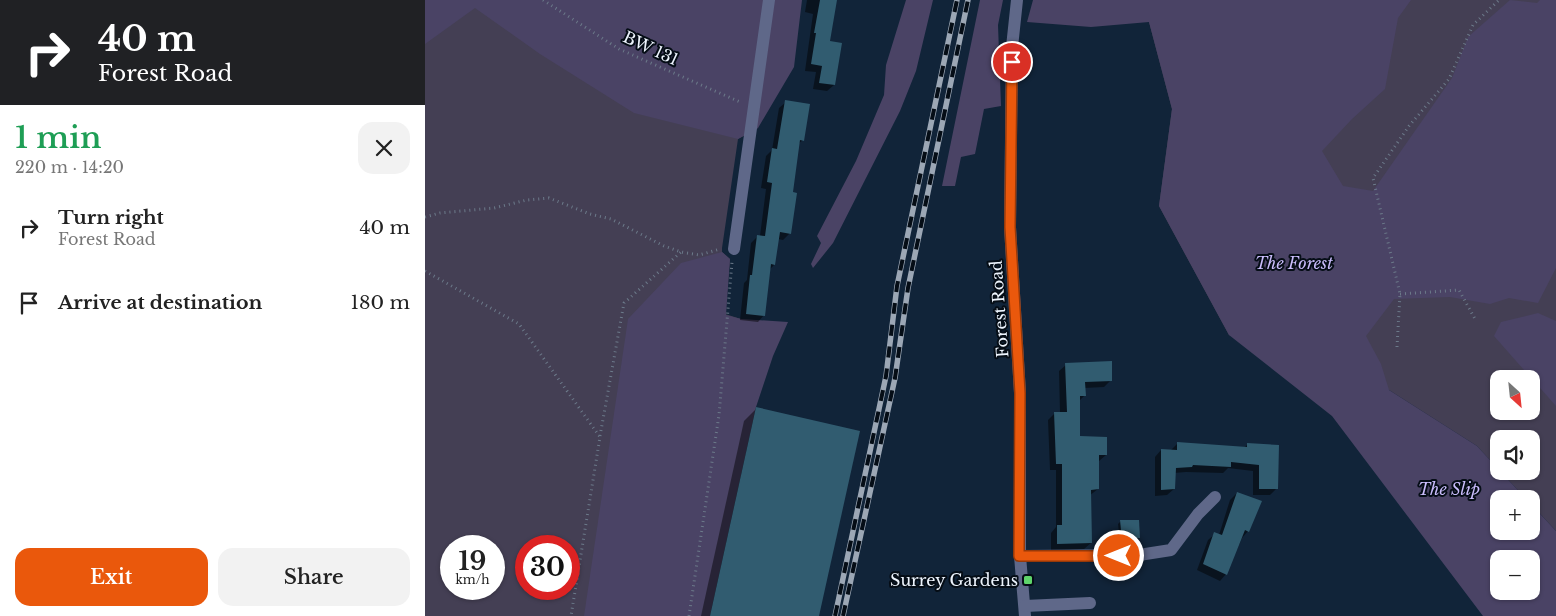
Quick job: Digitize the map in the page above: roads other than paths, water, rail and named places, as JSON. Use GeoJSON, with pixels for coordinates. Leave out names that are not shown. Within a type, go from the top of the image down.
{"type":"FeatureCollection","features":[{"type":"Feature","properties":{"kind":"street"},"geometry":{"type":"LineString","coordinates":[[733,249],[755,108],[769,0]]}},
{"type":"Feature","properties":{"kind":"street","name":"Forest Road"},"geometry":{"type":"LineString","coordinates":[[1017,0],[1012,47],[1010,227],[1020,393],[1019,556],[1025,611]]}},
{"type":"Feature","properties":{"kind":"street"},"geometry":{"type":"LineString","coordinates":[[1019,556],[1139,555],[1171,550],[1198,514],[1215,497]]}},
{"type":"Feature","properties":{"kind":"street"},"geometry":{"type":"LineString","coordinates":[[1025,611],[1090,603]]}},
{"type":"Feature","properties":{"kind":"railway"},"geometry":{"type":"LineString","coordinates":[[835,616],[886,376],[897,286],[957,0]]}},
{"type":"Feature","properties":{"kind":"railway"},"geometry":{"type":"LineString","coordinates":[[843,616],[895,378],[908,288],[968,0]]}},
{"type":"Feature","properties":{"kind":"place","name":"Surrey Gardens"},"geometry":{"type":"Point","coordinates":[1028,580]}},
{"type":"Feature","properties":{"kind":"park label","name":"The Forest"},"geometry":{"type":"Point","coordinates":[1294,263]}},
{"type":"Feature","properties":{"kind":"park label","name":"The Slip"},"geometry":{"type":"Point","coordinates":[1449,489]}}]}
